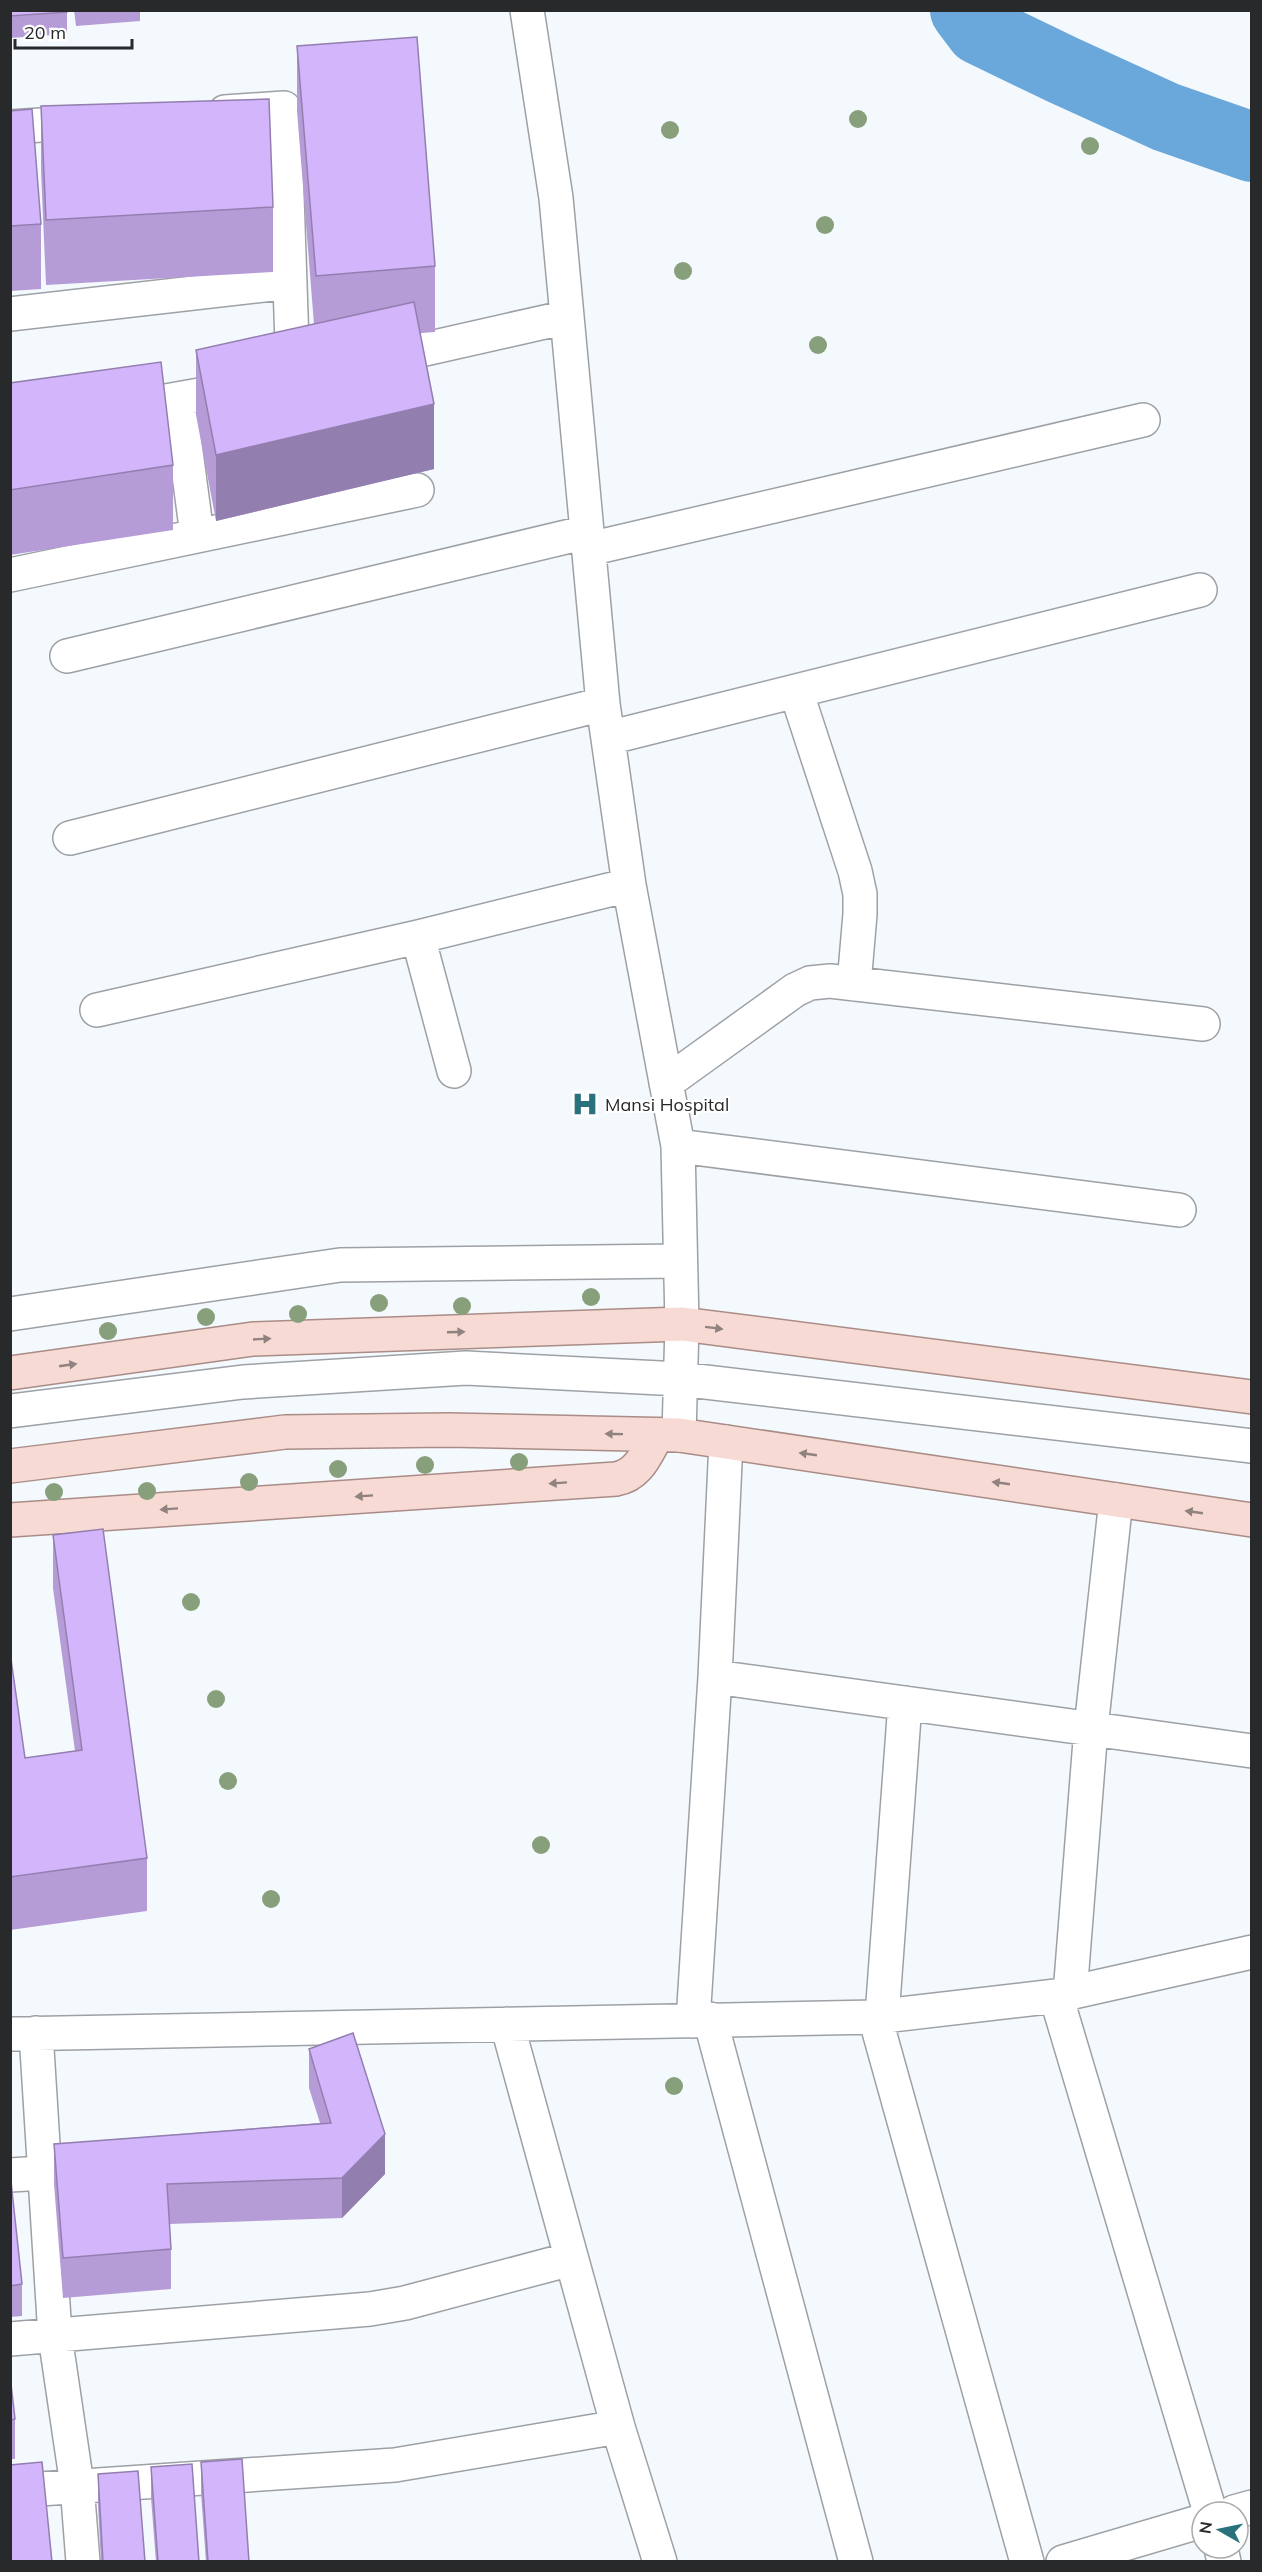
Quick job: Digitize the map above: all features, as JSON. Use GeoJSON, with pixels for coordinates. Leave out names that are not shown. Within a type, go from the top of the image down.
{"type":"FeatureCollection","features":[{"type":"Feature","properties":{"kind":"main road"},"geometry":{"type":"LineString","coordinates":[[10,1373],[253,1339],[682,1324],[1251,1396]]}},
{"type":"Feature","properties":{"kind":"main road"},"geometry":{"type":"LineString","coordinates":[[10,1466],[285,1432],[448,1430],[668,1435],[1251,1520]]}},
{"type":"Feature","properties":{"kind":"main road"},"geometry":{"type":"LineString","coordinates":[[10,1520],[616,1479],[626,1477],[636,1471],[668,1435]]}},
{"type":"Feature","properties":{"kind":"street"},"geometry":{"type":"LineString","coordinates":[[527,10],[556,198],[603,704],[628,885],[678,1146],[682,1324],[680,1379],[668,1435]]}},
{"type":"Feature","properties":{"kind":"street"},"geometry":{"type":"LineString","coordinates":[[200,114],[284,108],[293,378]]}},
{"type":"Feature","properties":{"kind":"street"},"geometry":{"type":"LineString","coordinates":[[10,127],[117,120]]}},
{"type":"Feature","properties":{"kind":"street"},"geometry":{"type":"LineString","coordinates":[[10,314],[290,282]]}},
{"type":"Feature","properties":{"kind":"street"},"geometry":{"type":"LineString","coordinates":[[89,415],[293,378],[567,317]]}},
{"type":"Feature","properties":{"kind":"street"},"geometry":{"type":"LineString","coordinates":[[179,399],[197,535]]}},
{"type":"Feature","properties":{"kind":"street"},"geometry":{"type":"LineString","coordinates":[[67,656],[1143,420]]}},
{"type":"Feature","properties":{"kind":"street"},"geometry":{"type":"LineString","coordinates":[[10,576],[417,490]]}},
{"type":"Feature","properties":{"kind":"street"},"geometry":{"type":"LineString","coordinates":[[609,738],[1200,590]]}},
{"type":"Feature","properties":{"kind":"street"},"geometry":{"type":"LineString","coordinates":[[796,691],[855,871],[860,894],[854,984]]}},
{"type":"Feature","properties":{"kind":"street"},"geometry":{"type":"LineString","coordinates":[[70,838],[603,704]]}},
{"type":"Feature","properties":{"kind":"street"},"geometry":{"type":"LineString","coordinates":[[97,1010],[418,937],[628,885]]}},
{"type":"Feature","properties":{"kind":"street"},"geometry":{"type":"LineString","coordinates":[[418,937],[454,1071]]}},
{"type":"Feature","properties":{"kind":"street"},"geometry":{"type":"LineString","coordinates":[[666,1083],[795,990],[810,983],[830,981],[1203,1024]]}},
{"type":"Feature","properties":{"kind":"street"},"geometry":{"type":"LineString","coordinates":[[678,1146],[1179,1210]]}},
{"type":"Feature","properties":{"kind":"street"},"geometry":{"type":"LineString","coordinates":[[10,1314],[340,1265],[679,1261]]}},
{"type":"Feature","properties":{"kind":"street"},"geometry":{"type":"LineString","coordinates":[[10,1411],[243,1382],[466,1368],[680,1379],[1251,1446]]}},
{"type":"Feature","properties":{"kind":"street"},"geometry":{"type":"LineString","coordinates":[[726,1442],[702,2020],[856,2562]]}},
{"type":"Feature","properties":{"kind":"street"},"geometry":{"type":"LineString","coordinates":[[1116,1500],[1063,1995],[1207,2500]]}},
{"type":"Feature","properties":{"kind":"street"},"geometry":{"type":"LineString","coordinates":[[715,1677],[1251,1751]]}},
{"type":"Feature","properties":{"kind":"street"},"geometry":{"type":"LineString","coordinates":[[905,1703],[878,2017],[1027,2562]]}},
{"type":"Feature","properties":{"kind":"street"},"geometry":{"type":"LineString","coordinates":[[84,2562],[77,2486],[55,2336],[43,2175],[23,2033],[878,2017],[1063,1995],[1250,1959]]}},
{"type":"Feature","properties":{"kind":"street"},"geometry":{"type":"LineString","coordinates":[[507,2024],[618,2427],[660,2562]]}},
{"type":"Feature","properties":{"kind":"street"},"geometry":{"type":"LineString","coordinates":[[10,2175],[79,2174]]}},
{"type":"Feature","properties":{"kind":"street"},"geometry":{"type":"LineString","coordinates":[[10,2339],[370,2309],[405,2303],[571,2259]]}},
{"type":"Feature","properties":{"kind":"street"},"geometry":{"type":"LineString","coordinates":[[10,2491],[395,2465],[618,2427]]}},
{"type":"Feature","properties":{"kind":"street"},"geometry":{"type":"LineString","coordinates":[[1063,2562],[1190,2525]]}},
{"type":"Feature","properties":{"kind":"building"},"geometry":{"type":"Polygon","coordinates":[[[10,10],[67,10],[67,12],[10,16],[10,10]]]}},
{"type":"Feature","properties":{"kind":"building"},"geometry":{"type":"Polygon","coordinates":[[[417,37],[435,266],[316,276],[297,46],[417,37]]]}},
{"type":"Feature","properties":{"kind":"building"},"geometry":{"type":"Polygon","coordinates":[[[269,99],[273,207],[46,220],[41,106],[269,99]]]}},
{"type":"Feature","properties":{"kind":"building"},"geometry":{"type":"Polygon","coordinates":[[[32,109],[41,224],[10,226],[10,111],[32,109]]]}},
{"type":"Feature","properties":{"kind":"building"},"geometry":{"type":"Polygon","coordinates":[[[414,302],[434,404],[216,455],[196,350],[414,302]]]}},
{"type":"Feature","properties":{"kind":"building"},"geometry":{"type":"Polygon","coordinates":[[[161,362],[173,465],[10,490],[10,383],[161,362]]]}},
{"type":"Feature","properties":{"kind":"building"},"geometry":{"type":"Polygon","coordinates":[[[103,1529],[147,1858],[10,1877],[10,1652],[25,1758],[82,1750],[53,1535],[103,1529]]]}},
{"type":"Feature","properties":{"kind":"building"},"geometry":{"type":"Polygon","coordinates":[[[353,2033],[385,2134],[342,2178],[167,2184],[171,2249],[63,2258],[54,2144],[331,2123],[309,2049],[353,2033]]]}},
{"type":"Feature","properties":{"kind":"building"},"geometry":{"type":"Polygon","coordinates":[[[10,2172],[22,2284],[10,2286],[10,2172]]]}},
{"type":"Feature","properties":{"kind":"building"},"geometry":{"type":"Polygon","coordinates":[[[10,2375],[15,2419],[10,2420],[10,2375]]]}},
{"type":"Feature","properties":{"kind":"building"},"geometry":{"type":"Polygon","coordinates":[[[242,2459],[249,2562],[208,2562],[201,2462],[242,2459]]]}},
{"type":"Feature","properties":{"kind":"building"},"geometry":{"type":"Polygon","coordinates":[[[42,2462],[52,2562],[10,2562],[10,2465],[42,2462]]]}},
{"type":"Feature","properties":{"kind":"building"},"geometry":{"type":"Polygon","coordinates":[[[192,2464],[199,2562],[158,2562],[151,2467],[192,2464]]]}},
{"type":"Feature","properties":{"kind":"building"},"geometry":{"type":"Polygon","coordinates":[[[138,2471],[145,2562],[103,2562],[98,2474],[138,2471]]]}},
{"type":"Feature","properties":{"kind":"waterway"},"geometry":{"type":"LineString","coordinates":[[965,10],[980,30],[1063,70],[1166,117],[1252,147]]}},
{"type":"Feature","properties":{"kind":"place","name":"Mansi Hospital"},"geometry":{"type":"Point","coordinates":[585,1104]}}]}
